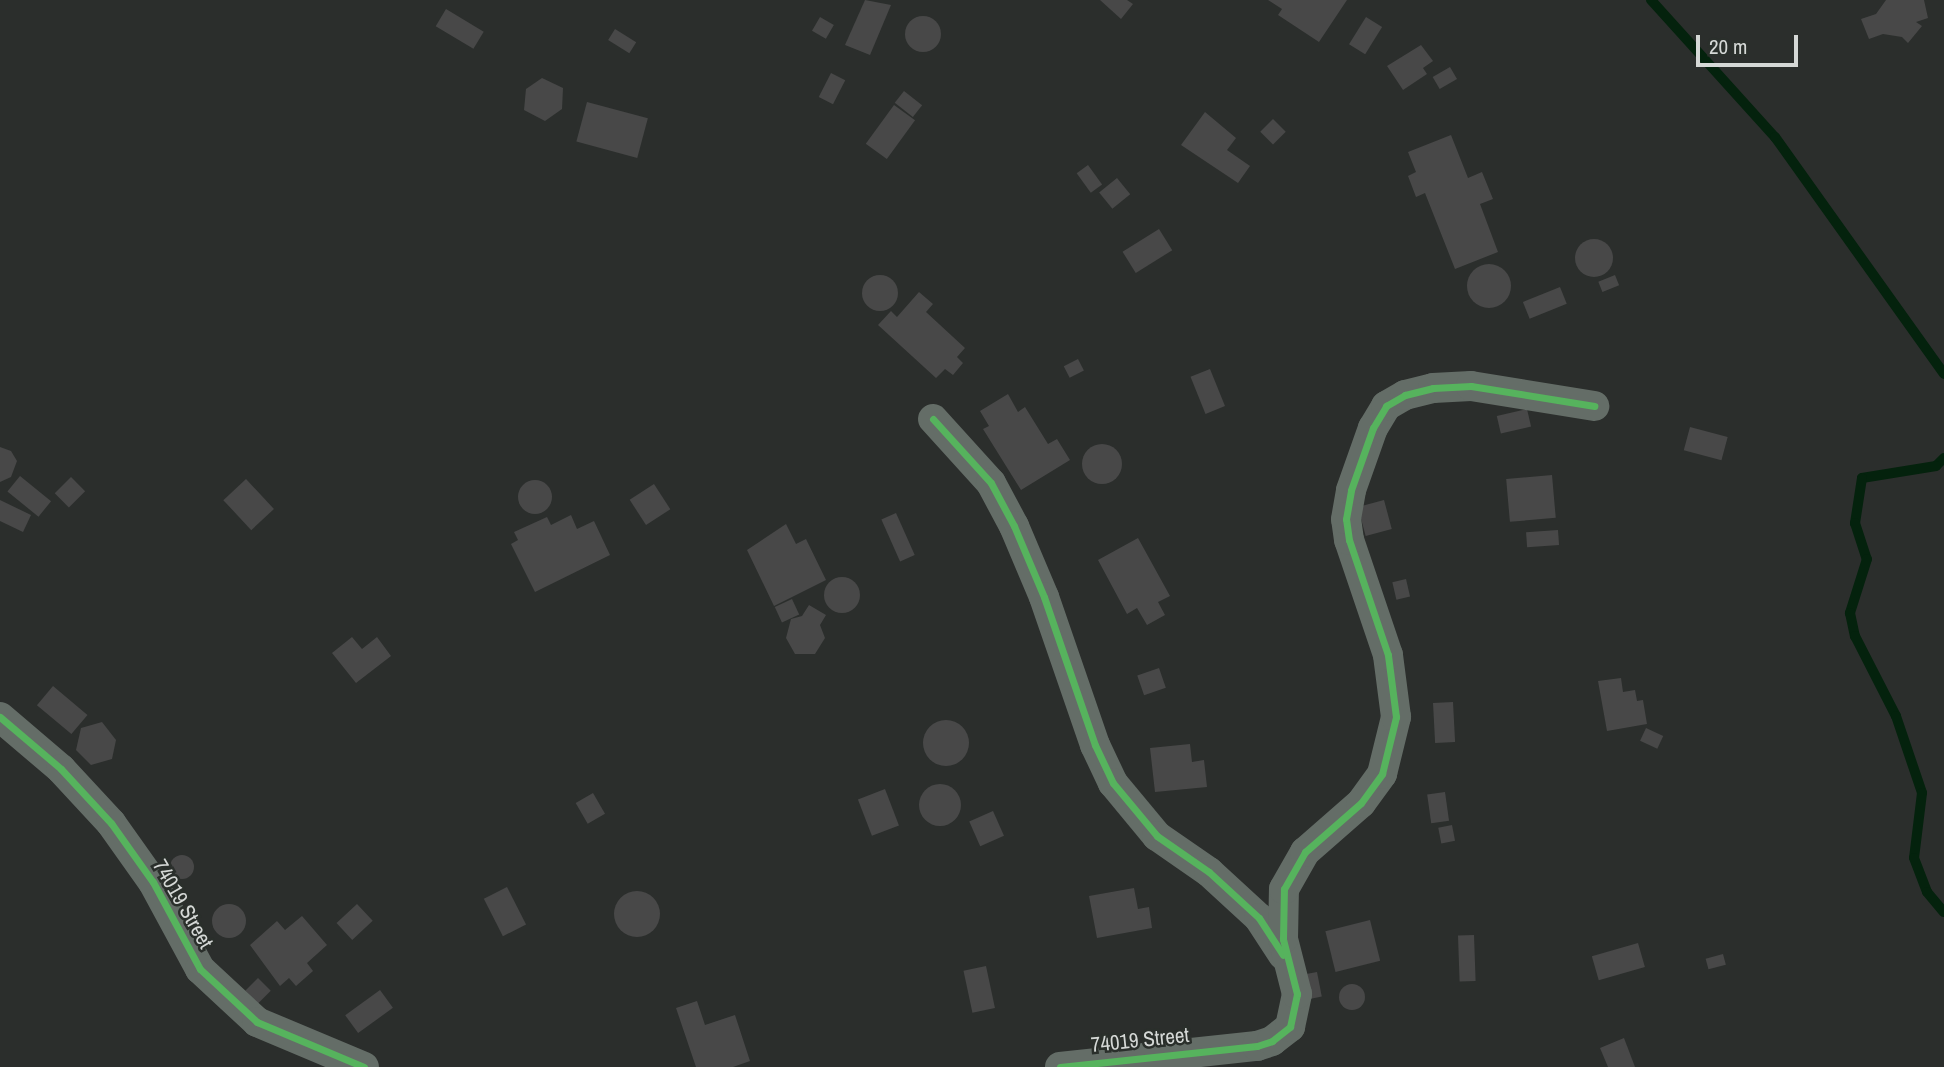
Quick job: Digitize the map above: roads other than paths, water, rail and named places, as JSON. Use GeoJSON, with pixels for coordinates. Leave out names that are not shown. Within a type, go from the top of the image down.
{"type":"FeatureCollection","features":[{"type":"Feature","properties":{"kind":"street","name":"74019 Street"},"geometry":{"type":"LineString","coordinates":[[1060,1067],[1134,1056],[1225,1050],[1272,1041],[1290,1027],[1297,994],[1281,913],[1292,869],[1361,803],[1381,774],[1396,717],[1388,655],[1346,519],[1350,490],[1373,428],[1387,406],[1405,395],[1433,388],[1484,387],[1594,406]]}},
{"type":"Feature","properties":{"kind":"street"},"geometry":{"type":"LineString","coordinates":[[933,419],[990,484],[1014,526],[1044,597],[1094,746],[1113,783],[1157,836],[1209,872],[1259,918],[1290,967]]}},
{"type":"Feature","properties":{"kind":"street","name":"74019 Street"},"geometry":{"type":"LineString","coordinates":[[0,717],[61,769],[111,823],[153,882],[200,969],[257,1022],[364,1067]]}},
{"type":"Feature","properties":{"kind":"street"},"geometry":{"type":"LineString","coordinates":[[1134,1056],[1195,1067]]}},
{"type":"Feature","properties":{"kind":"waterway"},"geometry":{"type":"LineString","coordinates":[[1651,0],[1775,137],[1944,374]]}},
{"type":"Feature","properties":{"kind":"waterway"},"geometry":{"type":"LineString","coordinates":[[1944,458],[1936,466],[1862,478],[1855,523],[1867,559],[1850,613],[1855,636],[1896,716],[1922,793],[1914,858],[1927,892],[1944,912]]}}]}
